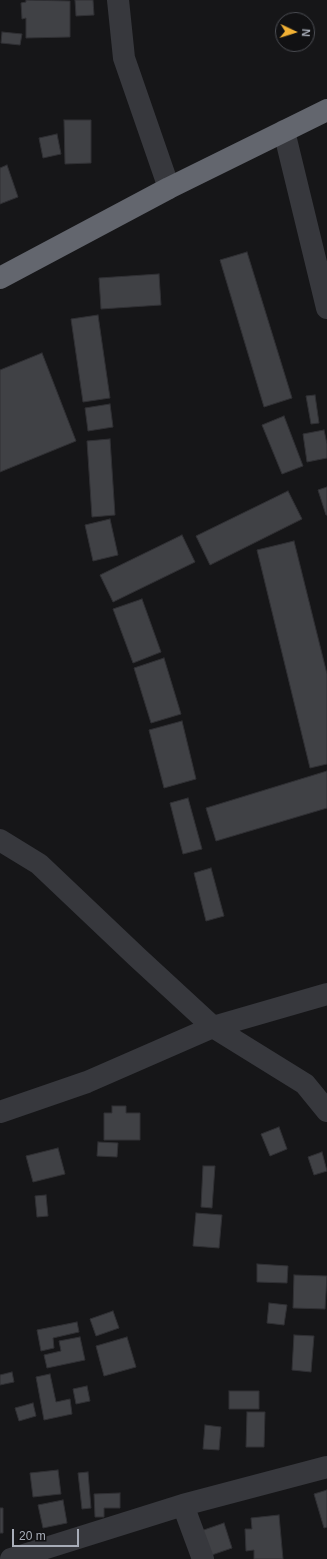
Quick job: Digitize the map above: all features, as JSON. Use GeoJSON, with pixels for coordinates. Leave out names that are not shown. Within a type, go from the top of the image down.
{"type":"FeatureCollection","features":[{"type":"Feature","properties":{"kind":"highway"},"geometry":{"type":"LineString","coordinates":[[0,278],[169,188],[327,110]]}},
{"type":"Feature","properties":{"kind":"street"},"geometry":{"type":"LineString","coordinates":[[118,0],[124,58],[169,188]]}},
{"type":"Feature","properties":{"kind":"street"},"geometry":{"type":"LineString","coordinates":[[284,131],[327,308]]}},
{"type":"Feature","properties":{"kind":"street"},"geometry":{"type":"LineString","coordinates":[[0,840],[39,864],[213,1027],[305,1084],[327,1112]]}},
{"type":"Feature","properties":{"kind":"street"},"geometry":{"type":"LineString","coordinates":[[0,1112],[87,1082],[213,1027],[327,994]]}},
{"type":"Feature","properties":{"kind":"street"},"geometry":{"type":"LineString","coordinates":[[11,1559],[183,1506],[327,1468]]}},
{"type":"Feature","properties":{"kind":"street"},"geometry":{"type":"LineString","coordinates":[[183,1506],[203,1559]]}},
{"type":"Feature","properties":{"kind":"building"},"geometry":{"type":"Polygon","coordinates":[[[26,0],[70,1],[70,37],[26,38],[26,18],[22,19],[21,3],[26,2],[26,0]]]}},
{"type":"Feature","properties":{"kind":"building"},"geometry":{"type":"Polygon","coordinates":[[[75,0],[93,0],[94,15],[76,16],[75,0]]]}},
{"type":"Feature","properties":{"kind":"building"},"geometry":{"type":"Polygon","coordinates":[[[2,32],[22,34],[20,45],[1,43],[2,32]]]}},
{"type":"Feature","properties":{"kind":"building"},"geometry":{"type":"Polygon","coordinates":[[[64,120],[91,120],[91,163],[65,164],[64,120]]]}},
{"type":"Feature","properties":{"kind":"building"},"geometry":{"type":"Polygon","coordinates":[[[57,134],[61,154],[43,158],[39,138],[57,134]]]}},
{"type":"Feature","properties":{"kind":"building"},"geometry":{"type":"Polygon","coordinates":[[[7,165],[18,197],[0,204],[0,168],[7,165]]]}},
{"type":"Feature","properties":{"kind":"building"},"geometry":{"type":"Polygon","coordinates":[[[247,252],[292,398],[264,407],[220,260],[247,252]]]}},
{"type":"Feature","properties":{"kind":"building"},"geometry":{"type":"Polygon","coordinates":[[[159,274],[161,305],[101,309],[99,278],[159,274]]]}},
{"type":"Feature","properties":{"kind":"building"},"geometry":{"type":"Polygon","coordinates":[[[98,315],[110,398],[83,402],[71,319],[98,315]]]}},
{"type":"Feature","properties":{"kind":"building"},"geometry":{"type":"Polygon","coordinates":[[[42,353],[76,441],[0,472],[0,370],[42,353]]]}},
{"type":"Feature","properties":{"kind":"building"},"geometry":{"type":"Polygon","coordinates":[[[315,395],[319,423],[311,424],[306,396],[315,395]]]}},
{"type":"Feature","properties":{"kind":"building"},"geometry":{"type":"Polygon","coordinates":[[[110,404],[113,427],[88,431],[85,408],[110,404]]]}},
{"type":"Feature","properties":{"kind":"building"},"geometry":{"type":"Polygon","coordinates":[[[284,416],[303,466],[282,474],[262,425],[284,416]]]}},
{"type":"Feature","properties":{"kind":"building"},"geometry":{"type":"Polygon","coordinates":[[[324,430],[327,444],[327,458],[307,462],[303,434],[324,430]]]}},
{"type":"Feature","properties":{"kind":"building"},"geometry":{"type":"Polygon","coordinates":[[[110,439],[115,515],[92,517],[87,441],[110,439]]]}},
{"type":"Feature","properties":{"kind":"building"},"geometry":{"type":"Polygon","coordinates":[[[327,487],[327,515],[326,515],[318,490],[327,487]]]}},
{"type":"Feature","properties":{"kind":"building"},"geometry":{"type":"Polygon","coordinates":[[[288,491],[302,519],[210,565],[196,536],[288,491]]]}},
{"type":"Feature","properties":{"kind":"building"},"geometry":{"type":"Polygon","coordinates":[[[110,519],[118,555],[93,561],[85,525],[110,519]]]}},
{"type":"Feature","properties":{"kind":"building"},"geometry":{"type":"Polygon","coordinates":[[[182,535],[195,562],[113,602],[100,575],[182,535]]]}},
{"type":"Feature","properties":{"kind":"building"},"geometry":{"type":"Polygon","coordinates":[[[294,541],[327,674],[327,764],[310,768],[257,550],[294,541]]]}},
{"type":"Feature","properties":{"kind":"building"},"geometry":{"type":"Polygon","coordinates":[[[142,599],[161,652],[133,663],[113,609],[142,599]]]}},
{"type":"Feature","properties":{"kind":"building"},"geometry":{"type":"Polygon","coordinates":[[[164,658],[181,714],[151,723],[134,668],[164,658]]]}},
{"type":"Feature","properties":{"kind":"building"},"geometry":{"type":"Polygon","coordinates":[[[182,721],[196,779],[164,788],[149,730],[182,721]]]}},
{"type":"Feature","properties":{"kind":"building"},"geometry":{"type":"Polygon","coordinates":[[[327,771],[327,808],[216,841],[206,808],[327,771]]]}},
{"type":"Feature","properties":{"kind":"building"},"geometry":{"type":"Polygon","coordinates":[[[188,798],[202,849],[183,854],[170,803],[188,798]]]}},
{"type":"Feature","properties":{"kind":"building"},"geometry":{"type":"Polygon","coordinates":[[[211,868],[224,916],[206,921],[194,873],[211,868]]]}},
{"type":"Feature","properties":{"kind":"building"},"geometry":{"type":"Polygon","coordinates":[[[112,1106],[126,1106],[126,1113],[140,1113],[140,1140],[104,1140],[104,1113],[112,1113],[112,1106]]]}},
{"type":"Feature","properties":{"kind":"building"},"geometry":{"type":"Polygon","coordinates":[[[279,1127],[287,1149],[270,1156],[261,1134],[279,1127]]]}},
{"type":"Feature","properties":{"kind":"building"},"geometry":{"type":"Polygon","coordinates":[[[98,1142],[118,1143],[117,1157],[97,1156],[98,1142]]]}},
{"type":"Feature","properties":{"kind":"building"},"geometry":{"type":"Polygon","coordinates":[[[58,1148],[65,1174],[33,1182],[26,1156],[58,1148]]]}},
{"type":"Feature","properties":{"kind":"building"},"geometry":{"type":"Polygon","coordinates":[[[322,1152],[327,1171],[314,1175],[308,1157],[322,1152]]]}},
{"type":"Feature","properties":{"kind":"building"},"geometry":{"type":"Polygon","coordinates":[[[203,1166],[215,1166],[212,1208],[201,1207],[203,1166]]]}},
{"type":"Feature","properties":{"kind":"building"},"geometry":{"type":"Polygon","coordinates":[[[46,1195],[48,1216],[37,1217],[35,1196],[46,1195]]]}},
{"type":"Feature","properties":{"kind":"building"},"geometry":{"type":"Polygon","coordinates":[[[196,1213],[222,1215],[219,1248],[193,1246],[196,1213]]]}},
{"type":"Feature","properties":{"kind":"building"},"geometry":{"type":"Polygon","coordinates":[[[257,1264],[288,1266],[287,1283],[257,1282],[257,1264]]]}},
{"type":"Feature","properties":{"kind":"building"},"geometry":{"type":"Polygon","coordinates":[[[294,1275],[327,1276],[325,1309],[293,1308],[294,1275]]]}},
{"type":"Feature","properties":{"kind":"building"},"geometry":{"type":"Polygon","coordinates":[[[269,1303],[287,1305],[284,1325],[267,1323],[269,1303]]]}},
{"type":"Feature","properties":{"kind":"building"},"geometry":{"type":"Polygon","coordinates":[[[113,1311],[119,1328],[96,1336],[90,1319],[113,1311]]]}},
{"type":"Feature","properties":{"kind":"building"},"geometry":{"type":"Polygon","coordinates":[[[77,1322],[79,1332],[53,1338],[54,1348],[41,1351],[37,1330],[77,1322]]]}},
{"type":"Feature","properties":{"kind":"building"},"geometry":{"type":"Polygon","coordinates":[[[294,1335],[314,1336],[311,1372],[292,1370],[294,1335]]]}},
{"type":"Feature","properties":{"kind":"building"},"geometry":{"type":"Polygon","coordinates":[[[80,1337],[85,1360],[47,1368],[44,1355],[61,1351],[59,1341],[80,1337]]]}},
{"type":"Feature","properties":{"kind":"building"},"geometry":{"type":"Polygon","coordinates":[[[127,1337],[136,1367],[104,1376],[96,1346],[127,1337]]]}},
{"type":"Feature","properties":{"kind":"building"},"geometry":{"type":"Polygon","coordinates":[[[12,1372],[14,1382],[0,1385],[0,1375],[12,1372]]]}},
{"type":"Feature","properties":{"kind":"building"},"geometry":{"type":"Polygon","coordinates":[[[50,1374],[56,1402],[70,1399],[72,1414],[44,1420],[36,1377],[50,1374]]]}},
{"type":"Feature","properties":{"kind":"building"},"geometry":{"type":"Polygon","coordinates":[[[87,1386],[90,1401],[76,1404],[73,1389],[87,1386]]]}},
{"type":"Feature","properties":{"kind":"building"},"geometry":{"type":"Polygon","coordinates":[[[229,1391],[259,1391],[259,1409],[229,1409],[229,1391]]]}},
{"type":"Feature","properties":{"kind":"building"},"geometry":{"type":"Polygon","coordinates":[[[33,1403],[36,1416],[19,1421],[15,1408],[33,1403]]]}},
{"type":"Feature","properties":{"kind":"building"},"geometry":{"type":"Polygon","coordinates":[[[247,1412],[265,1412],[264,1447],[246,1447],[247,1412]]]}},
{"type":"Feature","properties":{"kind":"building"},"geometry":{"type":"Polygon","coordinates":[[[205,1425],[221,1427],[219,1450],[203,1449],[205,1425]]]}},
{"type":"Feature","properties":{"kind":"building"},"geometry":{"type":"Polygon","coordinates":[[[58,1470],[61,1494],[33,1497],[30,1473],[58,1470]]]}},
{"type":"Feature","properties":{"kind":"building"},"geometry":{"type":"Polygon","coordinates":[[[88,1472],[91,1508],[82,1509],[78,1473],[88,1472]]]}},
{"type":"Feature","properties":{"kind":"building"},"geometry":{"type":"Polygon","coordinates":[[[327,1490],[327,1527],[324,1528],[314,1494],[327,1490]]]}},
{"type":"Feature","properties":{"kind":"building"},"geometry":{"type":"Polygon","coordinates":[[[120,1493],[120,1508],[104,1508],[104,1517],[95,1517],[94,1494],[120,1493]]]}},
{"type":"Feature","properties":{"kind":"building"},"geometry":{"type":"Polygon","coordinates":[[[63,1500],[67,1523],[43,1528],[38,1505],[63,1500]]]}},
{"type":"Feature","properties":{"kind":"building"},"geometry":{"type":"Polygon","coordinates":[[[0,1508],[3,1508],[3,1533],[0,1533],[0,1508]]]}},
{"type":"Feature","properties":{"kind":"building"},"geometry":{"type":"Polygon","coordinates":[[[279,1515],[283,1559],[254,1559],[254,1550],[246,1551],[245,1529],[252,1529],[251,1518],[279,1515]]]}},
{"type":"Feature","properties":{"kind":"building"},"geometry":{"type":"Polygon","coordinates":[[[224,1523],[232,1548],[206,1557],[198,1532],[224,1523]]]}}]}
